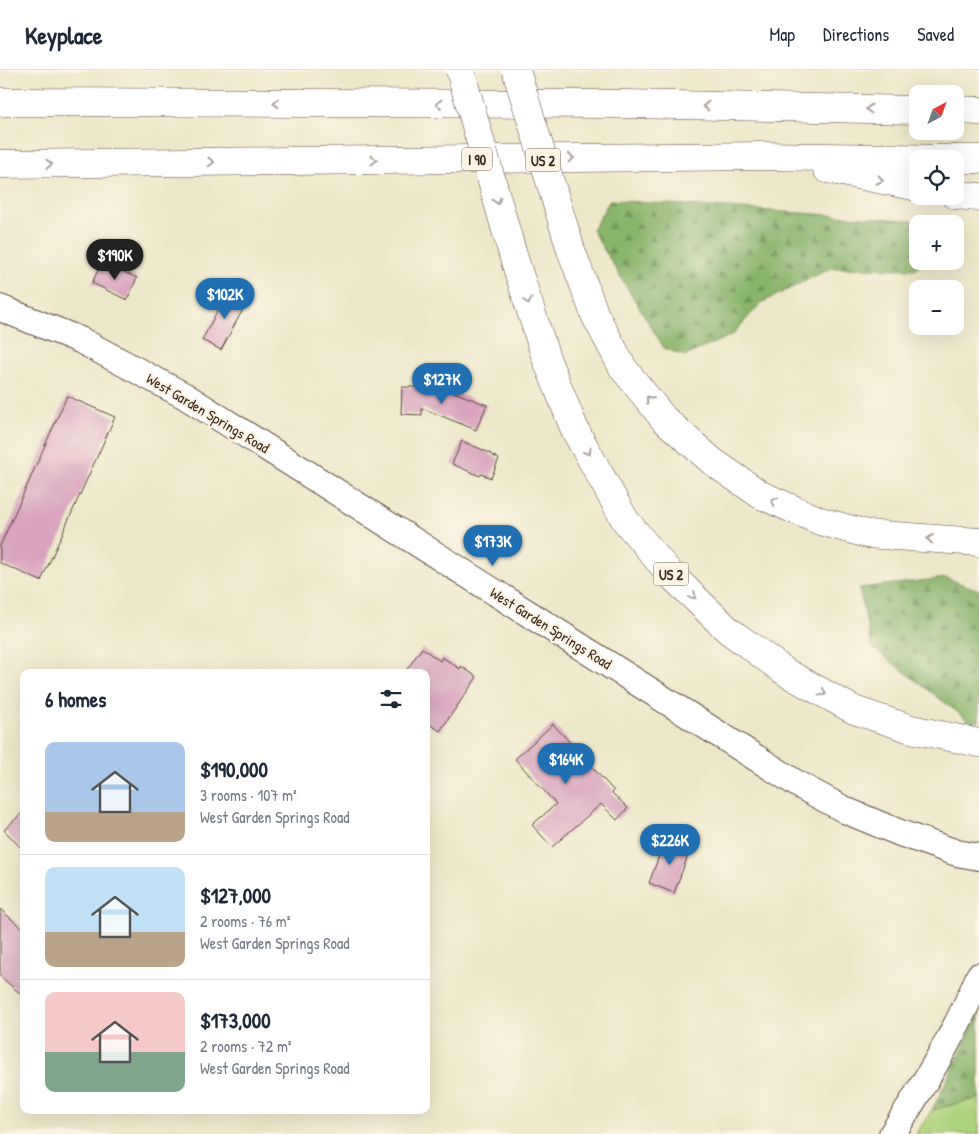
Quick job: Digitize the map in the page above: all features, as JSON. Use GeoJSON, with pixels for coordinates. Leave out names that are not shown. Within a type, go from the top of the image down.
{"type":"FeatureCollection","features":[{"type":"Feature","properties":{"kind":"highway","name":"US 2"},"geometry":{"type":"LineString","coordinates":[[460,70],[513,255],[546,358],[575,430],[626,520],[672,575],[728,630],[787,673],[854,710],[912,729],[979,743]]}},
{"type":"Feature","properties":{"kind":"highway","name":"US 2"},"geometry":{"type":"LineString","coordinates":[[516,70],[571,250],[595,316],[623,368],[664,419],[713,462],[761,495],[820,521],[866,534],[979,542]]}},
{"type":"Feature","properties":{"kind":"highway"},"geometry":{"type":"LineString","coordinates":[[0,102],[627,104],[909,110]]}},
{"type":"Feature","properties":{"kind":"highway"},"geometry":{"type":"LineString","coordinates":[[964,110],[979,111]]}},
{"type":"Feature","properties":{"kind":"highway"},"geometry":{"type":"LineString","coordinates":[[764,156],[909,186]]}},
{"type":"Feature","properties":{"kind":"highway","name":"I 90"},"geometry":{"type":"LineString","coordinates":[[0,164],[764,156],[909,158]]}},
{"type":"Feature","properties":{"kind":"highway","name":"I 90"},"geometry":{"type":"LineString","coordinates":[[964,159],[979,160]]}},
{"type":"Feature","properties":{"kind":"highway"},"geometry":{"type":"LineString","coordinates":[[964,196],[979,197]]}},
{"type":"Feature","properties":{"kind":"street","name":"West Garden Springs Road"},"geometry":{"type":"LineString","coordinates":[[0,308],[80,340],[185,396],[799,785],[847,811],[900,833],[956,852],[979,857]]}},
{"type":"Feature","properties":{"kind":"street"},"geometry":{"type":"LineString","coordinates":[[892,1134],[922,1088],[950,1039],[971,997],[979,976]]}},
{"type":"Feature","properties":{"kind":"green space"},"geometry":{"type":"Polygon","coordinates":[[[610,200],[909,220],[909,269],[831,268],[761,303],[732,335],[685,356],[664,348],[592,230],[610,200]]]}},
{"type":"Feature","properties":{"kind":"green space"},"geometry":{"type":"Polygon","coordinates":[[[946,578],[979,590],[979,722],[969,721],[872,647],[859,588],[946,578]]]}},
{"type":"Feature","properties":{"kind":"green space"},"geometry":{"type":"Polygon","coordinates":[[[979,1014],[979,1098],[932,1110],[979,1014]]]}},
{"type":"Feature","properties":{"kind":"green space"},"geometry":{"type":"Polygon","coordinates":[[[979,1098],[979,1134],[916,1134],[932,1110],[979,1098]]]}},
{"type":"Feature","properties":{"kind":"building"},"geometry":{"type":"Polygon","coordinates":[[[102,262],[137,278],[127,300],[92,283],[102,262]]]}},
{"type":"Feature","properties":{"kind":"building"},"geometry":{"type":"Polygon","coordinates":[[[229,289],[248,300],[221,350],[202,340],[229,289]]]}},
{"type":"Feature","properties":{"kind":"building"},"geometry":{"type":"Polygon","coordinates":[[[431,383],[487,405],[476,430],[422,408],[422,415],[401,414],[402,387],[429,387],[431,383]]]}},
{"type":"Feature","properties":{"kind":"building"},"geometry":{"type":"Polygon","coordinates":[[[67,396],[115,417],[41,581],[0,563],[0,546],[67,396]]]}},
{"type":"Feature","properties":{"kind":"building"},"geometry":{"type":"Polygon","coordinates":[[[462,441],[499,459],[491,478],[481,474],[480,476],[452,464],[462,441]]]}},
{"type":"Feature","properties":{"kind":"building"},"geometry":{"type":"Polygon","coordinates":[[[422,648],[440,661],[442,657],[460,669],[461,666],[477,677],[440,731],[430,725],[430,669],[407,669],[422,648]]]}},
{"type":"Feature","properties":{"kind":"building"},"geometry":{"type":"Polygon","coordinates":[[[553,724],[614,791],[612,793],[628,808],[617,820],[601,804],[552,847],[532,825],[556,804],[515,759],[553,724]]]}},
{"type":"Feature","properties":{"kind":"building"},"geometry":{"type":"Polygon","coordinates":[[[20,815],[20,847],[4,830],[20,815]]]}},
{"type":"Feature","properties":{"kind":"building"},"geometry":{"type":"Polygon","coordinates":[[[665,840],[690,850],[674,893],[649,883],[665,840]]]}},
{"type":"Feature","properties":{"kind":"building"},"geometry":{"type":"Polygon","coordinates":[[[0,909],[20,926],[20,994],[0,976],[0,909]]]}}]}
